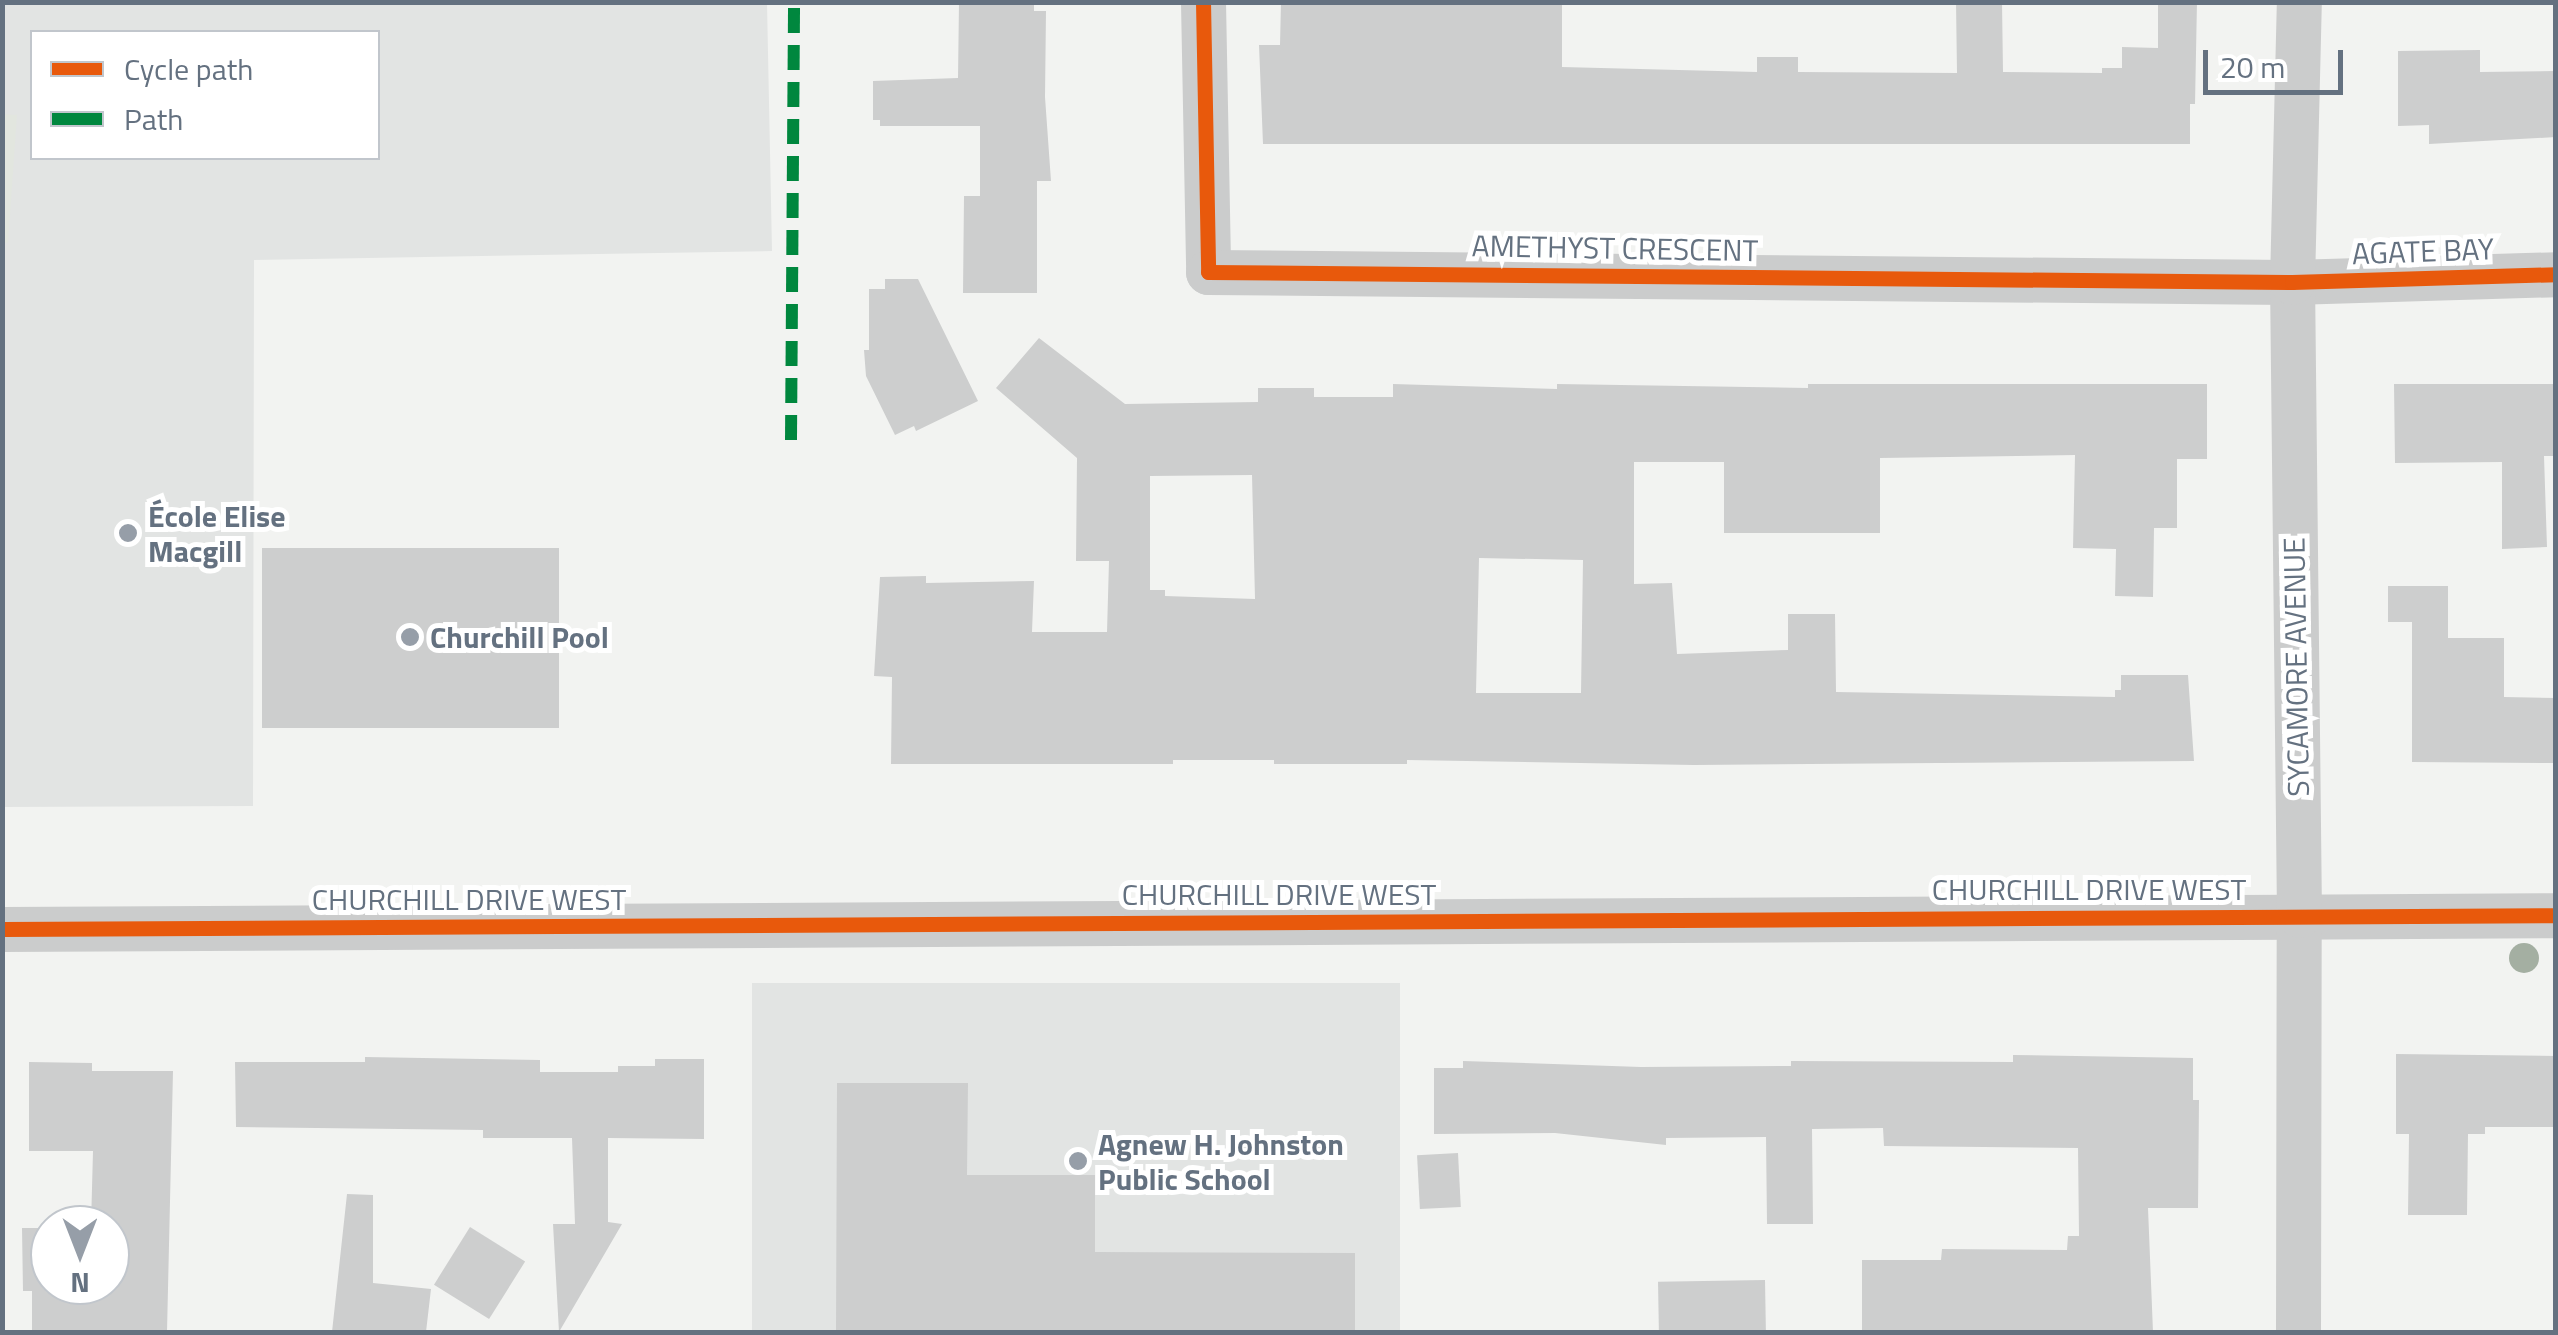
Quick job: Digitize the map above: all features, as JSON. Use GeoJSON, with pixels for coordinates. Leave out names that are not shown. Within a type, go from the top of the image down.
{"type":"FeatureCollection","features":[{"type":"Feature","properties":{"kind":"street","name":"AMETHYST CRESCENT"},"geometry":{"type":"LineString","coordinates":[[1203,2],[1208,272],[2292,282]]}},
{"type":"Feature","properties":{"kind":"street","name":"SYCAMORE AVENUE"},"geometry":{"type":"LineString","coordinates":[[2298,1332],[2299,916],[2292,282],[2300,2]]}},
{"type":"Feature","properties":{"kind":"street","name":"AGATE BAY"},"geometry":{"type":"LineString","coordinates":[[2292,282],[2556,274]]}},
{"type":"Feature","properties":{"kind":"street","name":"CHURCHILL DRIVE WEST"},"geometry":{"type":"LineString","coordinates":[[2,929],[2556,915]]}},
{"type":"Feature","properties":{"kind":"shaded area","name":"École Elise Macgill"},"geometry":{"type":"Polygon","coordinates":[[[2,3],[767,3],[772,251],[254,260],[253,806],[3,807],[2,3]]]}},
{"type":"Feature","properties":{"kind":"shaded area"},"geometry":{"type":"Polygon","coordinates":[[[3,114],[17,115],[8,243],[2,242],[3,114]]]}},
{"type":"Feature","properties":{"kind":"shaded area","name":"Agnew H. Johnston Public School"},"geometry":{"type":"Polygon","coordinates":[[[752,983],[1400,983],[1400,1332],[752,1332],[752,983]]]}},
{"type":"Feature","properties":{"kind":"building"},"geometry":{"type":"Polygon","coordinates":[[[959,2],[1034,2],[1034,11],[1046,11],[1045,97],[1051,181],[1037,181],[1037,293],[963,293],[964,196],[980,196],[980,126],[880,126],[880,120],[873,120],[873,81],[958,78],[959,2]]]}},
{"type":"Feature","properties":{"kind":"building"},"geometry":{"type":"Polygon","coordinates":[[[1281,2],[1562,2],[1562,67],[1757,72],[1757,57],[1798,57],[1798,72],[1957,73],[1956,2],[2002,2],[2003,72],[2102,73],[2102,68],[2122,68],[2122,47],[2158,48],[2158,2],[2197,2],[2195,104],[2190,104],[2190,144],[1263,144],[1259,45],[1280,45],[1281,2]]]}},
{"type":"Feature","properties":{"kind":"building"},"geometry":{"type":"Polygon","coordinates":[[[2480,50],[2480,72],[2556,71],[2556,137],[2429,144],[2429,125],[2398,126],[2398,51],[2480,50]]]}},
{"type":"Feature","properties":{"kind":"building"},"geometry":{"type":"Polygon","coordinates":[[[885,279],[918,279],[978,401],[916,431],[914,426],[895,435],[866,376],[864,350],[869,350],[869,289],[885,289],[885,279]]]}},
{"type":"Feature","properties":{"kind":"building"},"geometry":{"type":"Polygon","coordinates":[[[1039,338],[1125,404],[1258,402],[1258,388],[1314,388],[1314,397],[1393,397],[1393,384],[1557,389],[1557,384],[1808,388],[1808,384],[2207,384],[2207,459],[2177,459],[2177,528],[2154,528],[2153,597],[2115,596],[2116,549],[2073,548],[2075,455],[1880,458],[1880,533],[1724,533],[1724,462],[1634,462],[1634,584],[1672,583],[1677,654],[1788,650],[1788,614],[1835,614],[1836,692],[2115,697],[2115,690],[2121,690],[2121,675],[2188,675],[2194,761],[1694,765],[1407,760],[1407,764],[1274,764],[1274,760],[1173,760],[1173,764],[891,764],[892,677],[874,676],[880,577],[926,576],[926,583],[1034,581],[1032,632],[1107,632],[1109,561],[1076,561],[1077,458],[996,388],[1039,338]],[[1252,475],[1150,476],[1150,590],[1165,590],[1165,596],[1255,599],[1252,475]],[[1479,558],[1476,693],[1581,693],[1583,560],[1479,558]]]}},
{"type":"Feature","properties":{"kind":"building"},"geometry":{"type":"Polygon","coordinates":[[[2394,384],[2556,384],[2556,456],[2544,456],[2547,547],[2502,549],[2502,462],[2395,463],[2394,384]]]}},
{"type":"Feature","properties":{"kind":"building","name":"Churchill Pool"},"geometry":{"type":"Polygon","coordinates":[[[262,548],[559,548],[559,728],[262,728],[262,548]]]}},
{"type":"Feature","properties":{"kind":"building"},"geometry":{"type":"Polygon","coordinates":[[[2388,586],[2448,586],[2448,638],[2504,638],[2504,697],[2556,698],[2556,763],[2412,762],[2412,622],[2388,622],[2388,586]]]}},
{"type":"Feature","properties":{"kind":"building"},"geometry":{"type":"Polygon","coordinates":[[[2396,1054],[2556,1056],[2556,1127],[2485,1127],[2485,1134],[2468,1134],[2467,1215],[2408,1215],[2409,1134],[2396,1134],[2396,1054]]]}},
{"type":"Feature","properties":{"kind":"building"},"geometry":{"type":"Polygon","coordinates":[[[2013,1055],[2193,1058],[2193,1100],[2199,1100],[2198,1208],[2148,1208],[2153,1332],[1862,1332],[1862,1260],[1941,1260],[1942,1249],[2067,1250],[2068,1236],[2079,1236],[2078,1148],[1884,1146],[1883,1128],[1812,1129],[1813,1224],[1767,1224],[1766,1137],[1666,1138],[1666,1145],[1555,1133],[1434,1134],[1434,1068],[1463,1068],[1463,1061],[1641,1067],[1791,1066],[1791,1061],[2013,1062],[2013,1055]]]}},
{"type":"Feature","properties":{"kind":"building"},"geometry":{"type":"Polygon","coordinates":[[[365,1057],[540,1060],[540,1072],[618,1072],[618,1066],[655,1066],[655,1059],[704,1059],[704,1139],[608,1138],[608,1222],[622,1224],[559,1332],[553,1224],[575,1224],[572,1138],[483,1138],[483,1130],[236,1127],[235,1062],[365,1062],[365,1057]]]}},
{"type":"Feature","properties":{"kind":"building"},"geometry":{"type":"Polygon","coordinates":[[[29,1062],[92,1063],[92,1071],[173,1071],[167,1332],[32,1332],[32,1305],[130,1305],[130,1205],[92,1205],[93,1151],[29,1151],[29,1062]]]}},
{"type":"Feature","properties":{"kind":"building"},"geometry":{"type":"Polygon","coordinates":[[[837,1083],[968,1083],[967,1175],[1095,1175],[1095,1252],[1355,1253],[1355,1332],[836,1332],[837,1083]]]}},
{"type":"Feature","properties":{"kind":"building"},"geometry":{"type":"Polygon","coordinates":[[[1458,1153],[1461,1207],[1420,1209],[1417,1155],[1458,1153]]]}},
{"type":"Feature","properties":{"kind":"building"},"geometry":{"type":"Polygon","coordinates":[[[347,1194],[373,1195],[373,1283],[431,1289],[426,1332],[332,1332],[347,1194]]]}},
{"type":"Feature","properties":{"kind":"building"},"geometry":{"type":"Polygon","coordinates":[[[470,1227],[525,1261],[489,1319],[434,1285],[470,1227]]]}},
{"type":"Feature","properties":{"kind":"building"},"geometry":{"type":"Polygon","coordinates":[[[22,1228],[30,1228],[30,1291],[23,1291],[22,1228]]]}},
{"type":"Feature","properties":{"kind":"building"},"geometry":{"type":"Polygon","coordinates":[[[1765,1280],[1766,1332],[1659,1332],[1658,1282],[1765,1280]]]}},
{"type":"Feature","properties":{"kind":"marked path"},"geometry":{"type":"LineString","coordinates":[[791,440],[794,2]]}},
{"type":"Feature","properties":{"kind":"cycle path"},"geometry":{"type":"LineString","coordinates":[[1203,2],[1208,272],[2292,282],[2556,274]]}},
{"type":"Feature","properties":{"kind":"cycle path"},"geometry":{"type":"LineString","coordinates":[[2,929],[2556,915]]}},
{"type":"Feature","properties":{"kind":"place","name":"École Elise Macgill"},"geometry":{"type":"Point","coordinates":[128,533]}},
{"type":"Feature","properties":{"kind":"place","name":"Churchill Pool"},"geometry":{"type":"Point","coordinates":[410,637]}},
{"type":"Feature","properties":{"kind":"place","name":"Agnew H. Johnston Public School"},"geometry":{"type":"Point","coordinates":[1078,1161]}}]}
